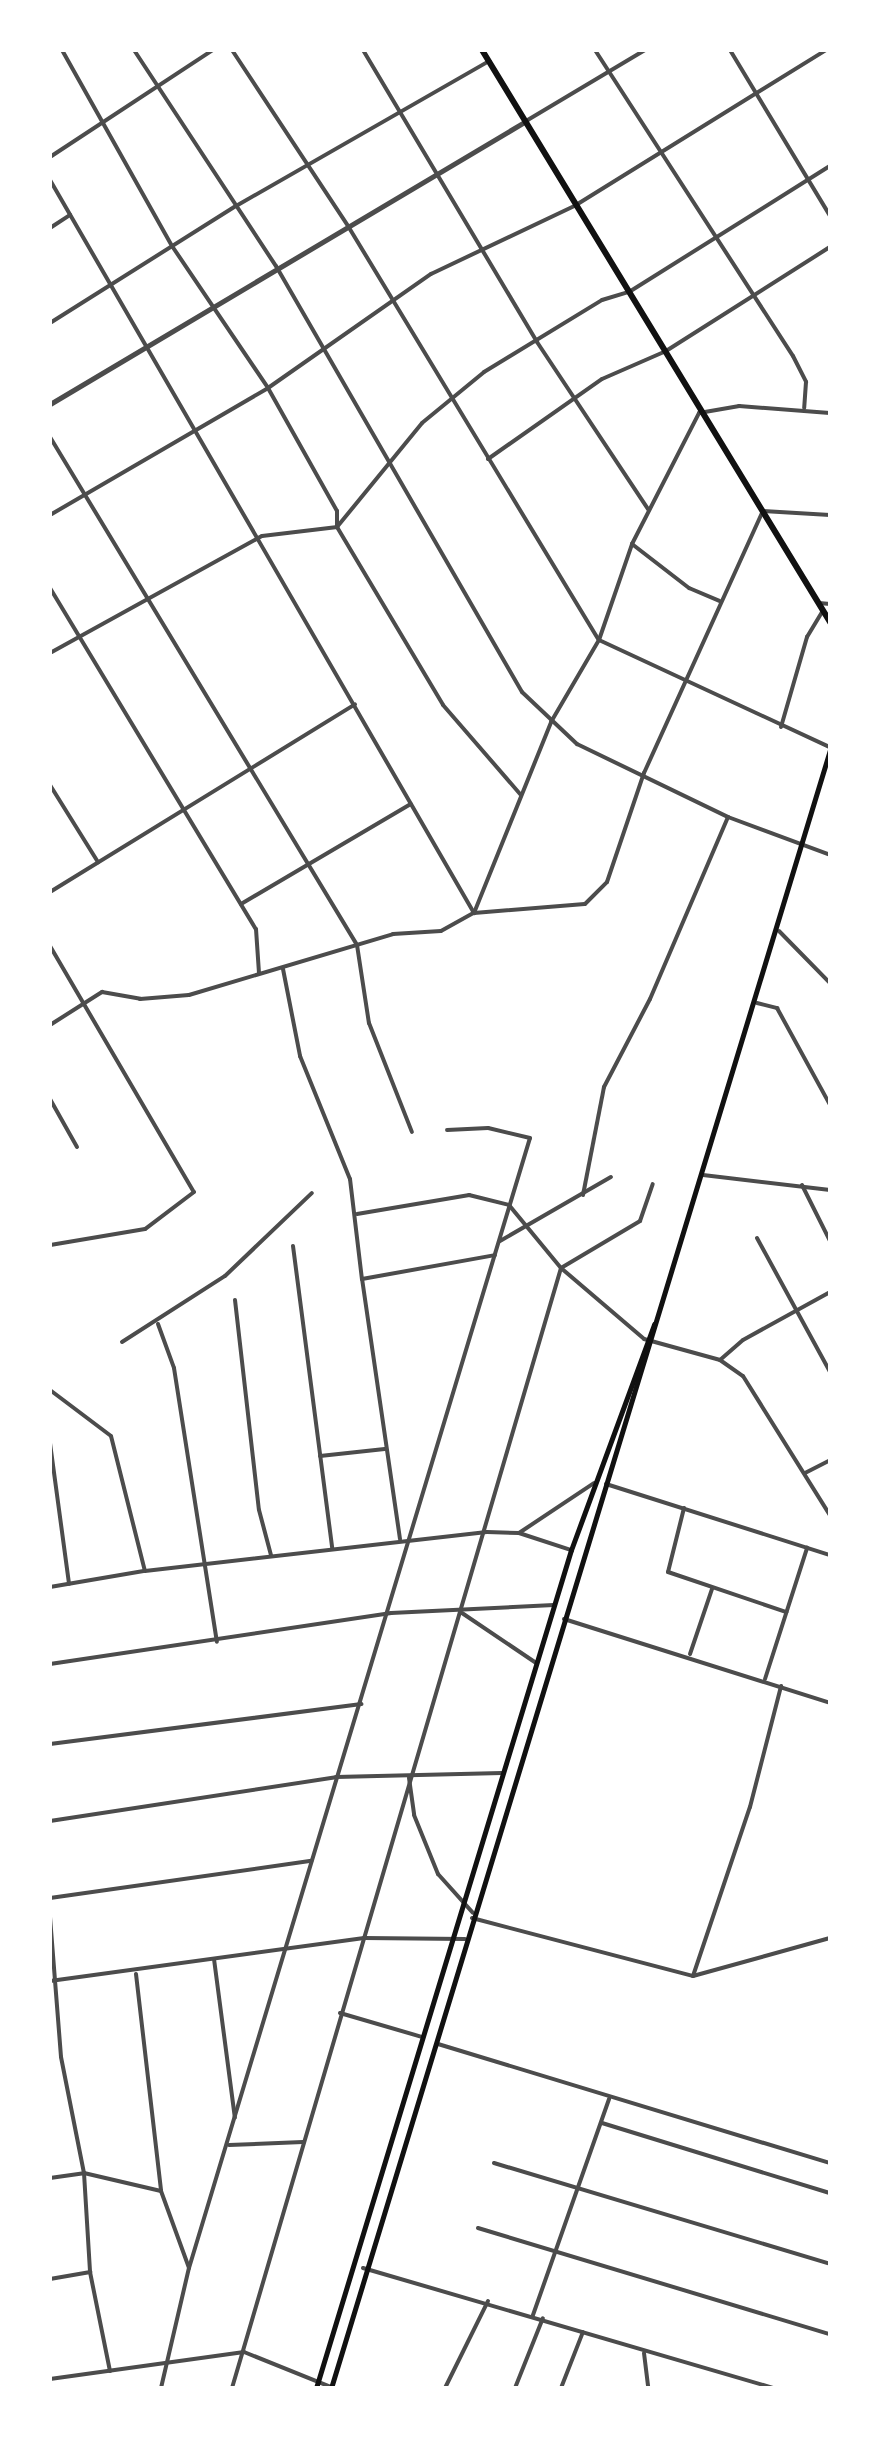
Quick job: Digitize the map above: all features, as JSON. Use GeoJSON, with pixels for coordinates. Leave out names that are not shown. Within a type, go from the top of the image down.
{"type":"FeatureCollection","features":[{"type":"Feature","properties":{"kind":"highway"},"geometry":{"type":"LineString","coordinates":[[482,50],[699,413],[824,606],[830,622]]}},
{"type":"Feature","properties":{"kind":"main road"},"geometry":{"type":"LineString","coordinates":[[331,2388],[363,2268],[606,1484],[653,1345],[656,1322],[779,931],[830,749]]}},
{"type":"Feature","properties":{"kind":"main road"},"geometry":{"type":"LineString","coordinates":[[316,2385],[571,1550],[644,1340],[656,1322]]}},
{"type":"Feature","properties":{"kind":"main road"},"geometry":{"type":"LineString","coordinates":[[350,2265],[363,2268]]}},
{"type":"Feature","properties":{"kind":"street"},"geometry":{"type":"LineString","coordinates":[[62,50],[172,246],[268,388],[338,511],[336,526],[442,706],[520,794]]}},
{"type":"Feature","properties":{"kind":"street"},"geometry":{"type":"LineString","coordinates":[[134,50],[276,266],[522,692],[577,744],[728,817],[830,856]]}},
{"type":"Feature","properties":{"kind":"street"},"geometry":{"type":"LineString","coordinates":[[50,157],[106,124],[212,50]]}},
{"type":"Feature","properties":{"kind":"street"},"geometry":{"type":"LineString","coordinates":[[232,50],[348,226],[599,640],[830,749]]}},
{"type":"Feature","properties":{"kind":"street"},"geometry":{"type":"LineString","coordinates":[[364,50],[398,113],[573,399],[650,510]]}},
{"type":"Feature","properties":{"kind":"street"},"geometry":{"type":"LineString","coordinates":[[595,50],[806,382],[804,409]]}},
{"type":"Feature","properties":{"kind":"street"},"geometry":{"type":"LineString","coordinates":[[50,404],[276,266],[645,50]]}},
{"type":"Feature","properties":{"kind":"street"},"geometry":{"type":"LineString","coordinates":[[730,50],[830,216]]}},
{"type":"Feature","properties":{"kind":"street"},"geometry":{"type":"LineString","coordinates":[[50,515],[268,388],[392,302],[482,250],[576,205],[824,51],[830,62]]}},
{"type":"Feature","properties":{"kind":"street"},"geometry":{"type":"LineString","coordinates":[[50,323],[236,206],[489,61]]}},
{"type":"Feature","properties":{"kind":"street"},"geometry":{"type":"LineString","coordinates":[[50,653],[144,597],[262,536],[336,526],[390,467],[422,423],[452,398],[602,300],[629,292],[830,166]]}},
{"type":"Feature","properties":{"kind":"street"},"geometry":{"type":"LineString","coordinates":[[50,180],[262,536],[474,912]]}},
{"type":"Feature","properties":{"kind":"street"},"geometry":{"type":"LineString","coordinates":[[50,228],[70,215]]}},
{"type":"Feature","properties":{"kind":"street"},"geometry":{"type":"LineString","coordinates":[[488,460],[573,399],[666,352],[830,246]]}},
{"type":"Feature","properties":{"kind":"street"},"geometry":{"type":"LineString","coordinates":[[474,912],[550,722],[599,640],[632,544],[699,413],[738,406],[830,413]]}},
{"type":"Feature","properties":{"kind":"street"},"geometry":{"type":"LineString","coordinates":[[50,437],[82,497],[358,945],[368,1023],[412,1132]]}},
{"type":"Feature","properties":{"kind":"street"},"geometry":{"type":"LineString","coordinates":[[50,1025],[102,992],[140,999],[190,995],[358,945],[442,931],[474,912],[544,912],[598,896],[644,774],[763,511],[830,515]]}},
{"type":"Feature","properties":{"kind":"street"},"geometry":{"type":"LineString","coordinates":[[632,544],[688,588],[721,601]]}},
{"type":"Feature","properties":{"kind":"street"},"geometry":{"type":"LineString","coordinates":[[50,588],[83,634],[107,676],[109,692],[256,929],[258,974]]}},
{"type":"Feature","properties":{"kind":"street"},"geometry":{"type":"LineString","coordinates":[[781,727],[807,637],[824,606]]}},
{"type":"Feature","properties":{"kind":"street"},"geometry":{"type":"LineString","coordinates":[[50,892],[355,704]]}},
{"type":"Feature","properties":{"kind":"street"},"geometry":{"type":"LineString","coordinates":[[50,785],[98,862]]}},
{"type":"Feature","properties":{"kind":"street"},"geometry":{"type":"LineString","coordinates":[[241,904],[310,867],[411,804]]}},
{"type":"Feature","properties":{"kind":"street"},"geometry":{"type":"LineString","coordinates":[[583,1195],[604,1086],[650,999],[728,817]]}},
{"type":"Feature","properties":{"kind":"street"},"geometry":{"type":"LineString","coordinates":[[779,931],[830,982]]}},
{"type":"Feature","properties":{"kind":"street"},"geometry":{"type":"LineString","coordinates":[[50,946],[194,1192],[145,1229],[50,1245]]}},
{"type":"Feature","properties":{"kind":"street"},"geometry":{"type":"LineString","coordinates":[[283,969],[300,1056],[349,1176],[358,1214],[362,1279],[400,1539]]}},
{"type":"Feature","properties":{"kind":"street"},"geometry":{"type":"LineString","coordinates":[[757,1003],[777,1008],[830,1105]]}},
{"type":"Feature","properties":{"kind":"street"},"geometry":{"type":"LineString","coordinates":[[50,1099],[78,1148]]}},
{"type":"Feature","properties":{"kind":"street"},"geometry":{"type":"LineString","coordinates":[[161,2388],[189,2268],[289,1947],[336,1778],[391,1612],[409,1538],[530,1138],[488,1128],[448,1130]]}},
{"type":"Feature","properties":{"kind":"street"},"geometry":{"type":"LineString","coordinates":[[703,1174],[830,1190]]}},
{"type":"Feature","properties":{"kind":"street"},"geometry":{"type":"LineString","coordinates":[[500,1241],[611,1177]]}},
{"type":"Feature","properties":{"kind":"street"},"geometry":{"type":"LineString","coordinates":[[232,2388],[409,1774],[487,1532],[561,1268],[640,1221],[653,1184]]}},
{"type":"Feature","properties":{"kind":"street"},"geometry":{"type":"LineString","coordinates":[[802,1185],[830,1241]]}},
{"type":"Feature","properties":{"kind":"street"},"geometry":{"type":"LineString","coordinates":[[122,1342],[158,1324],[226,1276],[312,1193]]}},
{"type":"Feature","properties":{"kind":"street"},"geometry":{"type":"LineString","coordinates":[[358,1214],[470,1194],[509,1205],[561,1268],[644,1340],[720,1360],[743,1376],[830,1515]]}},
{"type":"Feature","properties":{"kind":"street"},"geometry":{"type":"LineString","coordinates":[[757,1238],[830,1372]]}},
{"type":"Feature","properties":{"kind":"street"},"geometry":{"type":"LineString","coordinates":[[293,1246],[332,1548]]}},
{"type":"Feature","properties":{"kind":"street"},"geometry":{"type":"LineString","coordinates":[[362,1279],[495,1255]]}},
{"type":"Feature","properties":{"kind":"street"},"geometry":{"type":"LineString","coordinates":[[720,1360],[743,1340],[830,1292]]}},
{"type":"Feature","properties":{"kind":"street"},"geometry":{"type":"LineString","coordinates":[[236,1300],[259,1510],[271,1556]]}},
{"type":"Feature","properties":{"kind":"street"},"geometry":{"type":"LineString","coordinates":[[158,1324],[174,1368],[217,1642]]}},
{"type":"Feature","properties":{"kind":"street"},"geometry":{"type":"LineString","coordinates":[[50,1390],[111,1436],[145,1571]]}},
{"type":"Feature","properties":{"kind":"street"},"geometry":{"type":"LineString","coordinates":[[50,1443],[70,1584]]}},
{"type":"Feature","properties":{"kind":"street"},"geometry":{"type":"LineString","coordinates":[[320,1456],[387,1449]]}},
{"type":"Feature","properties":{"kind":"street"},"geometry":{"type":"LineString","coordinates":[[805,1473],[830,1460]]}},
{"type":"Feature","properties":{"kind":"street"},"geometry":{"type":"LineString","coordinates":[[519,1533],[594,1483]]}},
{"type":"Feature","properties":{"kind":"street"},"geometry":{"type":"LineString","coordinates":[[606,1484],[830,1556]]}},
{"type":"Feature","properties":{"kind":"street"},"geometry":{"type":"LineString","coordinates":[[684,1508],[668,1572],[786,1612]]}},
{"type":"Feature","properties":{"kind":"street"},"geometry":{"type":"LineString","coordinates":[[50,1587],[204,1562],[487,1532],[519,1533],[571,1550]]}},
{"type":"Feature","properties":{"kind":"street"},"geometry":{"type":"LineString","coordinates":[[765,1680],[807,1548]]}},
{"type":"Feature","properties":{"kind":"street"},"geometry":{"type":"LineString","coordinates":[[690,1654],[712,1589]]}},
{"type":"Feature","properties":{"kind":"street"},"geometry":{"type":"LineString","coordinates":[[50,1664],[217,1642],[391,1612],[462,1612],[554,1605]]}},
{"type":"Feature","properties":{"kind":"street"},"geometry":{"type":"LineString","coordinates":[[462,1612],[536,1664]]}},
{"type":"Feature","properties":{"kind":"street"},"geometry":{"type":"LineString","coordinates":[[564,1619],[690,1654],[830,1703]]}},
{"type":"Feature","properties":{"kind":"street"},"geometry":{"type":"LineString","coordinates":[[693,1976],[750,1807],[781,1686]]}},
{"type":"Feature","properties":{"kind":"street"},"geometry":{"type":"LineString","coordinates":[[50,1744],[361,1704]]}},
{"type":"Feature","properties":{"kind":"street"},"geometry":{"type":"LineString","coordinates":[[50,1821],[336,1778],[502,1772]]}},
{"type":"Feature","properties":{"kind":"street"},"geometry":{"type":"LineString","coordinates":[[409,1774],[414,1815],[438,1874],[472,1915],[693,1976],[830,1938]]}},
{"type":"Feature","properties":{"kind":"street"},"geometry":{"type":"LineString","coordinates":[[50,1898],[312,1861]]}},
{"type":"Feature","properties":{"kind":"street"},"geometry":{"type":"LineString","coordinates":[[50,1917],[59,1979],[61,2057],[84,2173],[90,2272],[110,2370]]}},
{"type":"Feature","properties":{"kind":"street"},"geometry":{"type":"LineString","coordinates":[[50,1981],[364,1938],[465,1939]]}},
{"type":"Feature","properties":{"kind":"street"},"geometry":{"type":"LineString","coordinates":[[214,1959],[235,2120]]}},
{"type":"Feature","properties":{"kind":"street"},"geometry":{"type":"LineString","coordinates":[[136,1972],[162,2191],[189,2268]]}},
{"type":"Feature","properties":{"kind":"street"},"geometry":{"type":"LineString","coordinates":[[340,2013],[423,2038]]}},
{"type":"Feature","properties":{"kind":"street"},"geometry":{"type":"LineString","coordinates":[[435,2043],[822,2161],[830,2160]]}},
{"type":"Feature","properties":{"kind":"street"},"geometry":{"type":"LineString","coordinates":[[533,2315],[544,2277],[560,2253],[610,2097]]}},
{"type":"Feature","properties":{"kind":"street"},"geometry":{"type":"LineString","coordinates":[[602,2123],[830,2193]]}},
{"type":"Feature","properties":{"kind":"street"},"geometry":{"type":"LineString","coordinates":[[229,2145],[303,2142]]}},
{"type":"Feature","properties":{"kind":"street"},"geometry":{"type":"LineString","coordinates":[[494,2163],[830,2264]]}},
{"type":"Feature","properties":{"kind":"street"},"geometry":{"type":"LineString","coordinates":[[50,2178],[84,2173],[162,2191]]}},
{"type":"Feature","properties":{"kind":"street"},"geometry":{"type":"LineString","coordinates":[[478,2228],[830,2334]]}},
{"type":"Feature","properties":{"kind":"street"},"geometry":{"type":"LineString","coordinates":[[363,2268],[488,2301],[772,2388]]}},
{"type":"Feature","properties":{"kind":"street"},"geometry":{"type":"LineString","coordinates":[[50,2279],[90,2272]]}},
{"type":"Feature","properties":{"kind":"street"},"geometry":{"type":"LineString","coordinates":[[445,2388],[488,2301]]}},
{"type":"Feature","properties":{"kind":"street"},"geometry":{"type":"LineString","coordinates":[[515,2388],[543,2318]]}},
{"type":"Feature","properties":{"kind":"street"},"geometry":{"type":"LineString","coordinates":[[562,2388],[583,2330]]}},
{"type":"Feature","properties":{"kind":"street"},"geometry":{"type":"LineString","coordinates":[[643,2350],[648,2388]]}},
{"type":"Feature","properties":{"kind":"street"},"geometry":{"type":"LineString","coordinates":[[50,2379],[244,2352],[331,2388]]}},
{"type":"Feature","properties":{"kind":"street"},"geometry":{"type":"LineString","coordinates":[[730,2376],[730,2388]]}}]}
